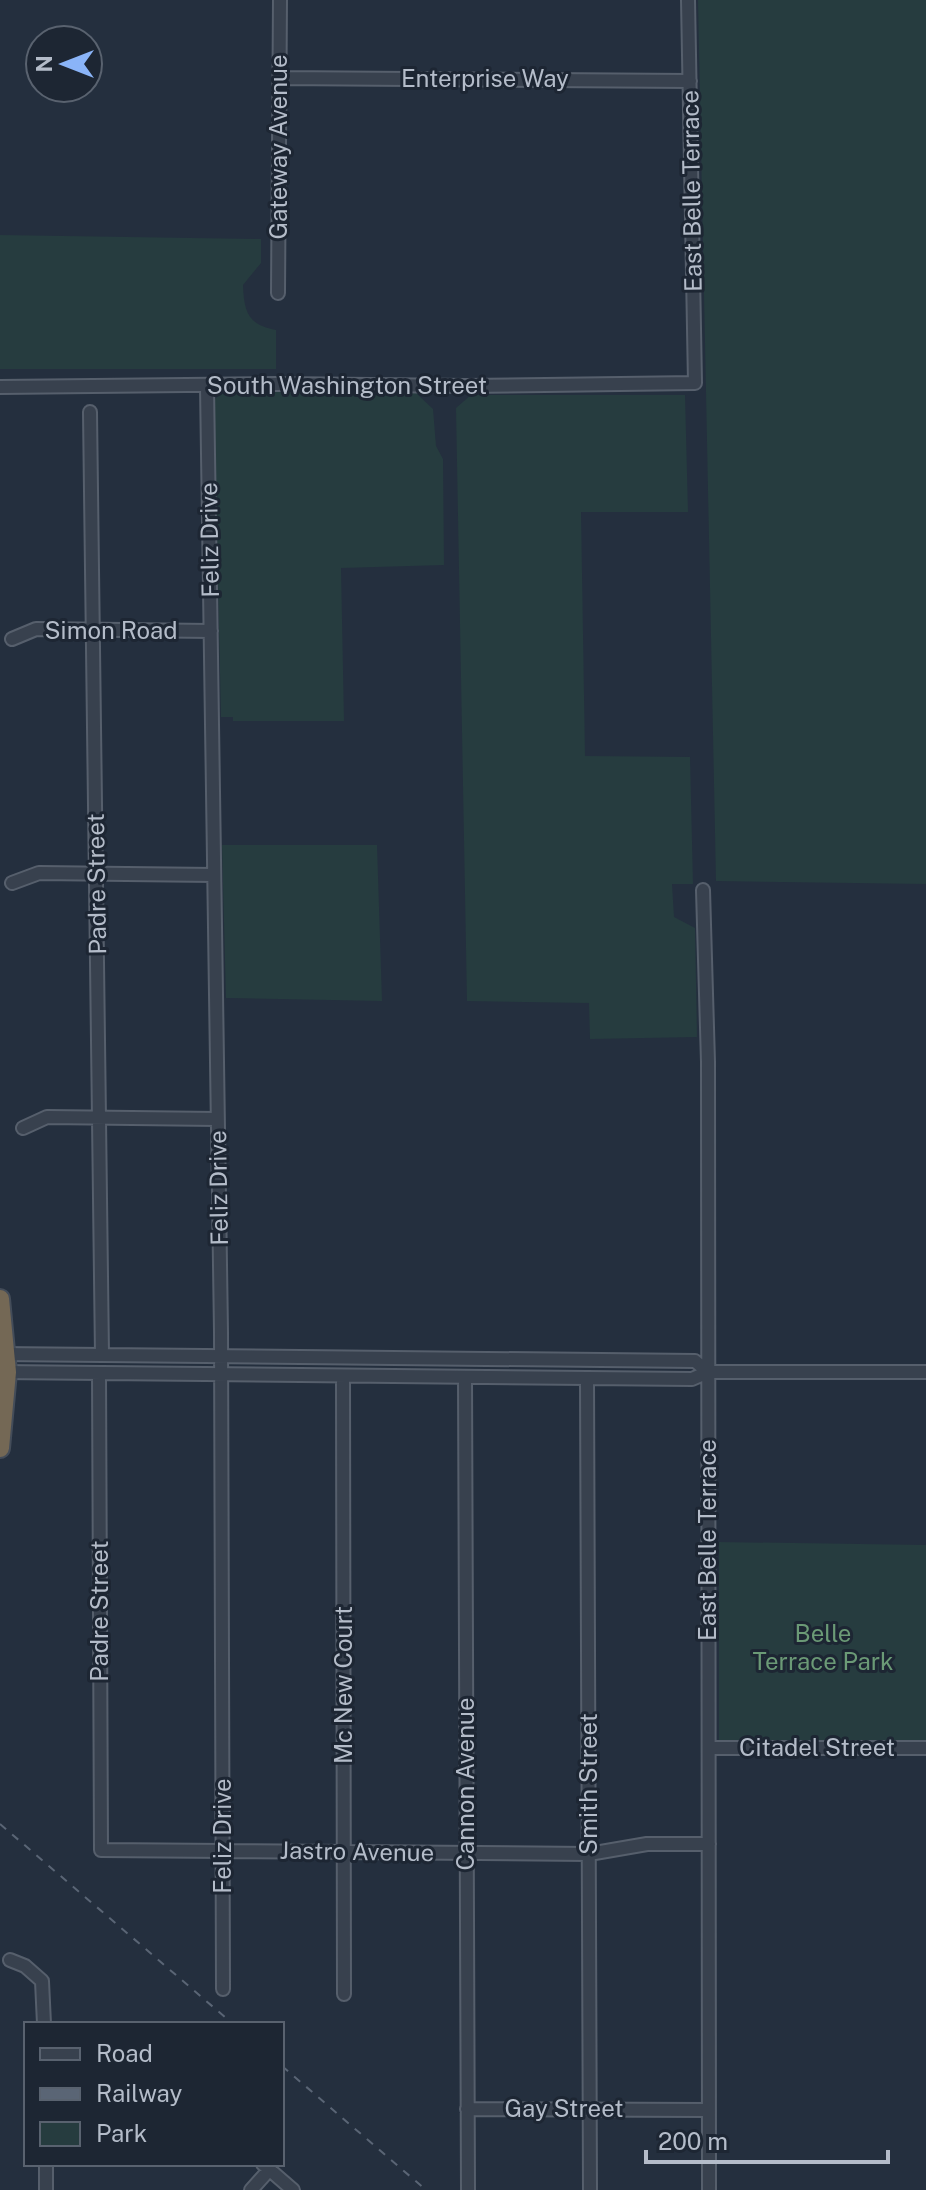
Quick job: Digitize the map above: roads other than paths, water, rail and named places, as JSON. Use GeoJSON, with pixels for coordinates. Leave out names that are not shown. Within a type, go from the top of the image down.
{"type":"FeatureCollection","features":[{"type":"Feature","properties":{"kind":"highway"},"geometry":{"type":"LineString","coordinates":[[0,1299],[3,1363],[0,1448]]}},
{"type":"Feature","properties":{"kind":"street","name":"Gateway Avenue"},"geometry":{"type":"LineString","coordinates":[[278,293],[280,0]]}},
{"type":"Feature","properties":{"kind":"street","name":"East Belle Terrace"},"geometry":{"type":"LineString","coordinates":[[688,0],[695,383]]}},
{"type":"Feature","properties":{"kind":"street","name":"Enterprise Way"},"geometry":{"type":"LineString","coordinates":[[280,78],[690,81]]}},
{"type":"Feature","properties":{"kind":"street","name":"South Washington Street"},"geometry":{"type":"LineString","coordinates":[[0,387],[695,383]]}},
{"type":"Feature","properties":{"kind":"street","name":"Feliz Drive"},"geometry":{"type":"LineString","coordinates":[[207,386],[221,1356],[223,1989]]}},
{"type":"Feature","properties":{"kind":"street","name":"Padre Street"},"geometry":{"type":"LineString","coordinates":[[90,412],[102,1355]]}},
{"type":"Feature","properties":{"kind":"street","name":"Simon Road"},"geometry":{"type":"LineString","coordinates":[[12,639],[36,629],[211,631]]}},
{"type":"Feature","properties":{"kind":"street"},"geometry":{"type":"LineString","coordinates":[[12,883],[39,873],[214,875]]}},
{"type":"Feature","properties":{"kind":"street","name":"East Belle Terrace"},"geometry":{"type":"LineString","coordinates":[[703,890],[708,1062],[709,2190]]}},
{"type":"Feature","properties":{"kind":"street"},"geometry":{"type":"LineString","coordinates":[[23,1128],[47,1117],[217,1119]]}},
{"type":"Feature","properties":{"kind":"street"},"geometry":{"type":"LineString","coordinates":[[3,1363],[102,1355],[695,1361],[708,1372]]}},
{"type":"Feature","properties":{"kind":"street"},"geometry":{"type":"LineString","coordinates":[[420,1377],[491,1368],[503,1360]]}},
{"type":"Feature","properties":{"kind":"street"},"geometry":{"type":"LineString","coordinates":[[3,1363],[99,1373],[587,1379],[692,1379],[708,1372],[926,1372]]}},
{"type":"Feature","properties":{"kind":"street","name":"Padre Street"},"geometry":{"type":"LineString","coordinates":[[99,1373],[101,1850]]}},
{"type":"Feature","properties":{"kind":"street","name":"Mc New Court"},"geometry":{"type":"LineString","coordinates":[[343,1376],[344,1994]]}},
{"type":"Feature","properties":{"kind":"street","name":"Cannon Avenue"},"geometry":{"type":"LineString","coordinates":[[465,1377],[468,2190]]}},
{"type":"Feature","properties":{"kind":"street","name":"Smith Street"},"geometry":{"type":"LineString","coordinates":[[587,1379],[590,2190]]}},
{"type":"Feature","properties":{"kind":"street","name":"Citadel Street"},"geometry":{"type":"LineString","coordinates":[[709,1748],[926,1748]]}},
{"type":"Feature","properties":{"kind":"street","name":"Jastro Avenue"},"geometry":{"type":"LineString","coordinates":[[101,1850],[589,1854],[647,1844],[709,1844]]}},
{"type":"Feature","properties":{"kind":"street"},"geometry":{"type":"LineString","coordinates":[[10,1960],[25,1966],[42,1981],[44,2022]]}},
{"type":"Feature","properties":{"kind":"street","name":"Gay Street"},"geometry":{"type":"LineString","coordinates":[[467,2109],[709,2110]]}},
{"type":"Feature","properties":{"kind":"street"},"geometry":{"type":"LineString","coordinates":[[46,2166],[46,2190]]}},
{"type":"Feature","properties":{"kind":"street"},"geometry":{"type":"LineString","coordinates":[[251,2190],[266,2167],[293,2190]]}},
{"type":"Feature","properties":{"kind":"railway"},"geometry":{"type":"LineString","coordinates":[[0,1824],[231,2022]]}},
{"type":"Feature","properties":{"kind":"railway"},"geometry":{"type":"LineString","coordinates":[[284,2068],[426,2190]]}},
{"type":"Feature","properties":{"kind":"park label","name":"Belle Terrace Park"},"geometry":{"type":"Point","coordinates":[823,1648]}}]}
